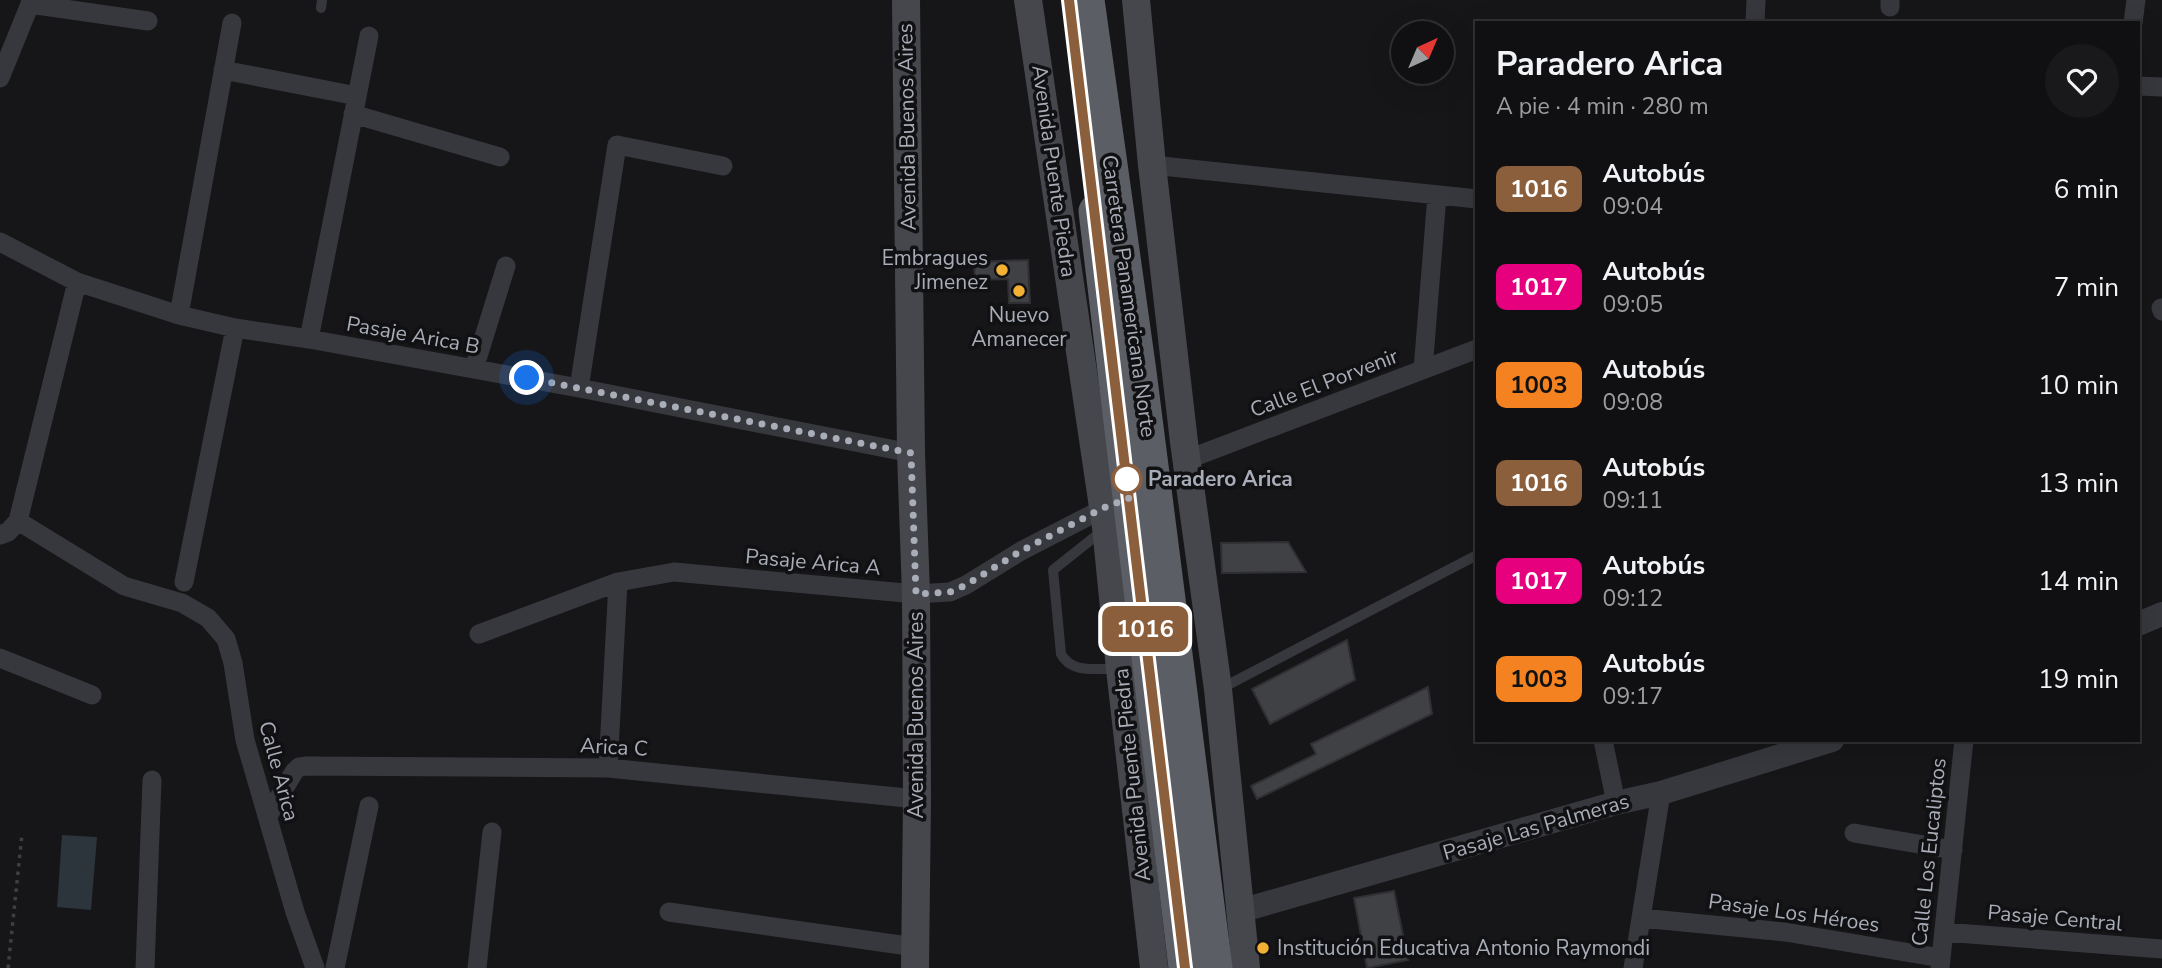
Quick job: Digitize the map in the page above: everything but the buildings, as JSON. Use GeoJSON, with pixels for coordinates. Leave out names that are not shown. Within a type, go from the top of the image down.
{"type":"FeatureCollection","features":[{"type":"Feature","properties":{"kind":"highway","name":"Carretera Panamericana Norte"},"geometry":{"type":"LineString","coordinates":[[1069,0],[1135,671],[1185,968]]}},
{"type":"Feature","properties":{"kind":"highway","name":"Carretera Panamericana Norte"},"geometry":{"type":"LineString","coordinates":[[1088,0],[1143,399],[1216,968]]}},
{"type":"Feature","properties":{"kind":"main road","name":"Avenida Buenos Aires"},"geometry":{"type":"LineString","coordinates":[[906,0],[911,453],[916,594],[915,958]]}},
{"type":"Feature","properties":{"kind":"main road","name":"Avenida Puente Piedra"},"geometry":{"type":"LineString","coordinates":[[1028,0],[1118,513]]}},
{"type":"Feature","properties":{"kind":"main road"},"geometry":{"type":"LineString","coordinates":[[1136,0],[1186,460],[1219,689],[1246,968]]}},
{"type":"Feature","properties":{"kind":"main road","name":"Avenida Puente Piedra"},"geometry":{"type":"LineString","coordinates":[[1135,671],[1154,968]]}},
{"type":"Feature","properties":{"kind":"street"},"geometry":{"type":"LineString","coordinates":[[1755,21],[1756,0]]}},
{"type":"Feature","properties":{"kind":"street"},"geometry":{"type":"LineString","coordinates":[[2133,21],[2136,0]]}},
{"type":"Feature","properties":{"kind":"street"},"geometry":{"type":"LineString","coordinates":[[0,78],[30,4],[148,21]]}},
{"type":"Feature","properties":{"kind":"street"},"geometry":{"type":"LineString","coordinates":[[179,315],[232,23]]}},
{"type":"Feature","properties":{"kind":"street"},"geometry":{"type":"LineString","coordinates":[[309,339],[369,36]]}},
{"type":"Feature","properties":{"kind":"street"},"geometry":{"type":"LineString","coordinates":[[223,70],[355,105],[500,157]]}},
{"type":"Feature","properties":{"kind":"street"},"geometry":{"type":"LineString","coordinates":[[2140,86],[2162,87]]}},
{"type":"Feature","properties":{"kind":"street"},"geometry":{"type":"LineString","coordinates":[[579,388],[617,145],[723,166]]}},
{"type":"Feature","properties":{"kind":"street"},"geometry":{"type":"LineString","coordinates":[[1152,164],[1475,200]]}},
{"type":"Feature","properties":{"kind":"street"},"geometry":{"type":"LineString","coordinates":[[1423,370],[1437,195]]}},
{"type":"Feature","properties":{"kind":"street","name":"Pasaje Arica B"},"geometry":{"type":"LineString","coordinates":[[0,242],[78,282],[179,315],[235,328],[579,388],[911,453]]}},
{"type":"Feature","properties":{"kind":"street"},"geometry":{"type":"LineString","coordinates":[[474,369],[506,267]]}},
{"type":"Feature","properties":{"kind":"street"},"geometry":{"type":"LineString","coordinates":[[0,535],[8,532],[18,521],[78,282]]}},
{"type":"Feature","properties":{"kind":"street"},"geometry":{"type":"LineString","coordinates":[[184,582],[235,328]]}},
{"type":"Feature","properties":{"kind":"street","name":"Calle El Porvenir"},"geometry":{"type":"LineString","coordinates":[[1186,460],[1475,350]]}},
{"type":"Feature","properties":{"kind":"street","name":"Pasaje Arica A"},"geometry":{"type":"LineString","coordinates":[[479,634],[618,582],[674,572],[916,594],[950,592],[1021,551],[1118,513]]}},
{"type":"Feature","properties":{"kind":"street","name":"Calle Arica"},"geometry":{"type":"LineString","coordinates":[[18,521],[124,586],[182,603],[208,618],[226,639],[233,663],[244,740],[295,912],[315,968]]}},
{"type":"Feature","properties":{"kind":"street"},"geometry":{"type":"LineString","coordinates":[[608,768],[618,582]]}},
{"type":"Feature","properties":{"kind":"street"},"geometry":{"type":"LineString","coordinates":[[2140,623],[2162,614]]}},
{"type":"Feature","properties":{"kind":"street"},"geometry":{"type":"LineString","coordinates":[[0,658],[92,695]]}},
{"type":"Feature","properties":{"kind":"street"},"geometry":{"type":"LineString","coordinates":[[1603,742],[1616,803]]}},
{"type":"Feature","properties":{"kind":"street","name":"Pasaje Las Palmeras"},"geometry":{"type":"LineString","coordinates":[[1240,911],[1616,803],[1661,793],[1826,742]]}},
{"type":"Feature","properties":{"kind":"street","name":"Calle Los Eucaliptos"},"geometry":{"type":"LineString","coordinates":[[1941,963],[1964,742]]}},
{"type":"Feature","properties":{"kind":"street","name":"Arica C"},"geometry":{"type":"LineString","coordinates":[[268,816],[294,772],[299,767],[307,766],[608,768],[917,799]]}},
{"type":"Feature","properties":{"kind":"street"},"geometry":{"type":"LineString","coordinates":[[145,968],[152,780]]}},
{"type":"Feature","properties":{"kind":"street"},"geometry":{"type":"LineString","coordinates":[[1633,968],[1661,793]]}},
{"type":"Feature","properties":{"kind":"street"},"geometry":{"type":"LineString","coordinates":[[335,968],[369,806]]}},
{"type":"Feature","properties":{"kind":"street"},"geometry":{"type":"LineString","coordinates":[[477,968],[492,832]]}},
{"type":"Feature","properties":{"kind":"street"},"geometry":{"type":"LineString","coordinates":[[1854,833],[1953,850]]}},
{"type":"Feature","properties":{"kind":"street"},"geometry":{"type":"LineString","coordinates":[[669,912],[915,958]]}},
{"type":"Feature","properties":{"kind":"street","name":"Pasaje Los Héroes"},"geometry":{"type":"LineString","coordinates":[[1641,918],[1785,932],[1941,963]]}},
{"type":"Feature","properties":{"kind":"street","name":"Pasaje Central"},"geometry":{"type":"LineString","coordinates":[[1944,932],[2162,949]]}},
{"type":"Feature","properties":{"kind":"lane"},"geometry":{"type":"LineString","coordinates":[[1118,513],[1054,570],[1061,654],[1066,663],[1076,668],[1135,671]]}},
{"type":"Feature","properties":{"kind":"lane"},"geometry":{"type":"LineString","coordinates":[[1219,689],[1475,556]]}},
{"type":"Feature","properties":{"kind":"path"},"geometry":{"type":"LineString","coordinates":[[8,968],[22,834]]}},
{"type":"Feature","properties":{"kind":"shaded area"},"geometry":{"type":"Polygon","coordinates":[[[62,835],[97,837],[91,910],[57,907],[62,835]]]}},
{"type":"Feature","properties":{"kind":"bus line","name":"1016"},"geometry":{"type":"LineString","coordinates":[[1069,0],[1185,968]]}},
{"type":"Feature","properties":{"kind":"place","name":"Embragues Jimenez"},"geometry":{"type":"Point","coordinates":[1002,270]}},
{"type":"Feature","properties":{"kind":"place","name":"Nuevo Amanecer"},"geometry":{"type":"Point","coordinates":[1019,291]}},
{"type":"Feature","properties":{"kind":"place","name":"Paradero Arica"},"geometry":{"type":"Point","coordinates":[1127,479]}},
{"type":"Feature","properties":{"kind":"place","name":"Institución Educativa Antonio Raymondi"},"geometry":{"type":"Point","coordinates":[1263,948]}},
{"type":"Feature","properties":{"kind":"route"},"geometry":{"type":"LineString","coordinates":[[527,378],[911,453],[916,594],[950,592],[966,585],[1021,551],[1103,508],[1129,498],[1127,479]]}}]}
